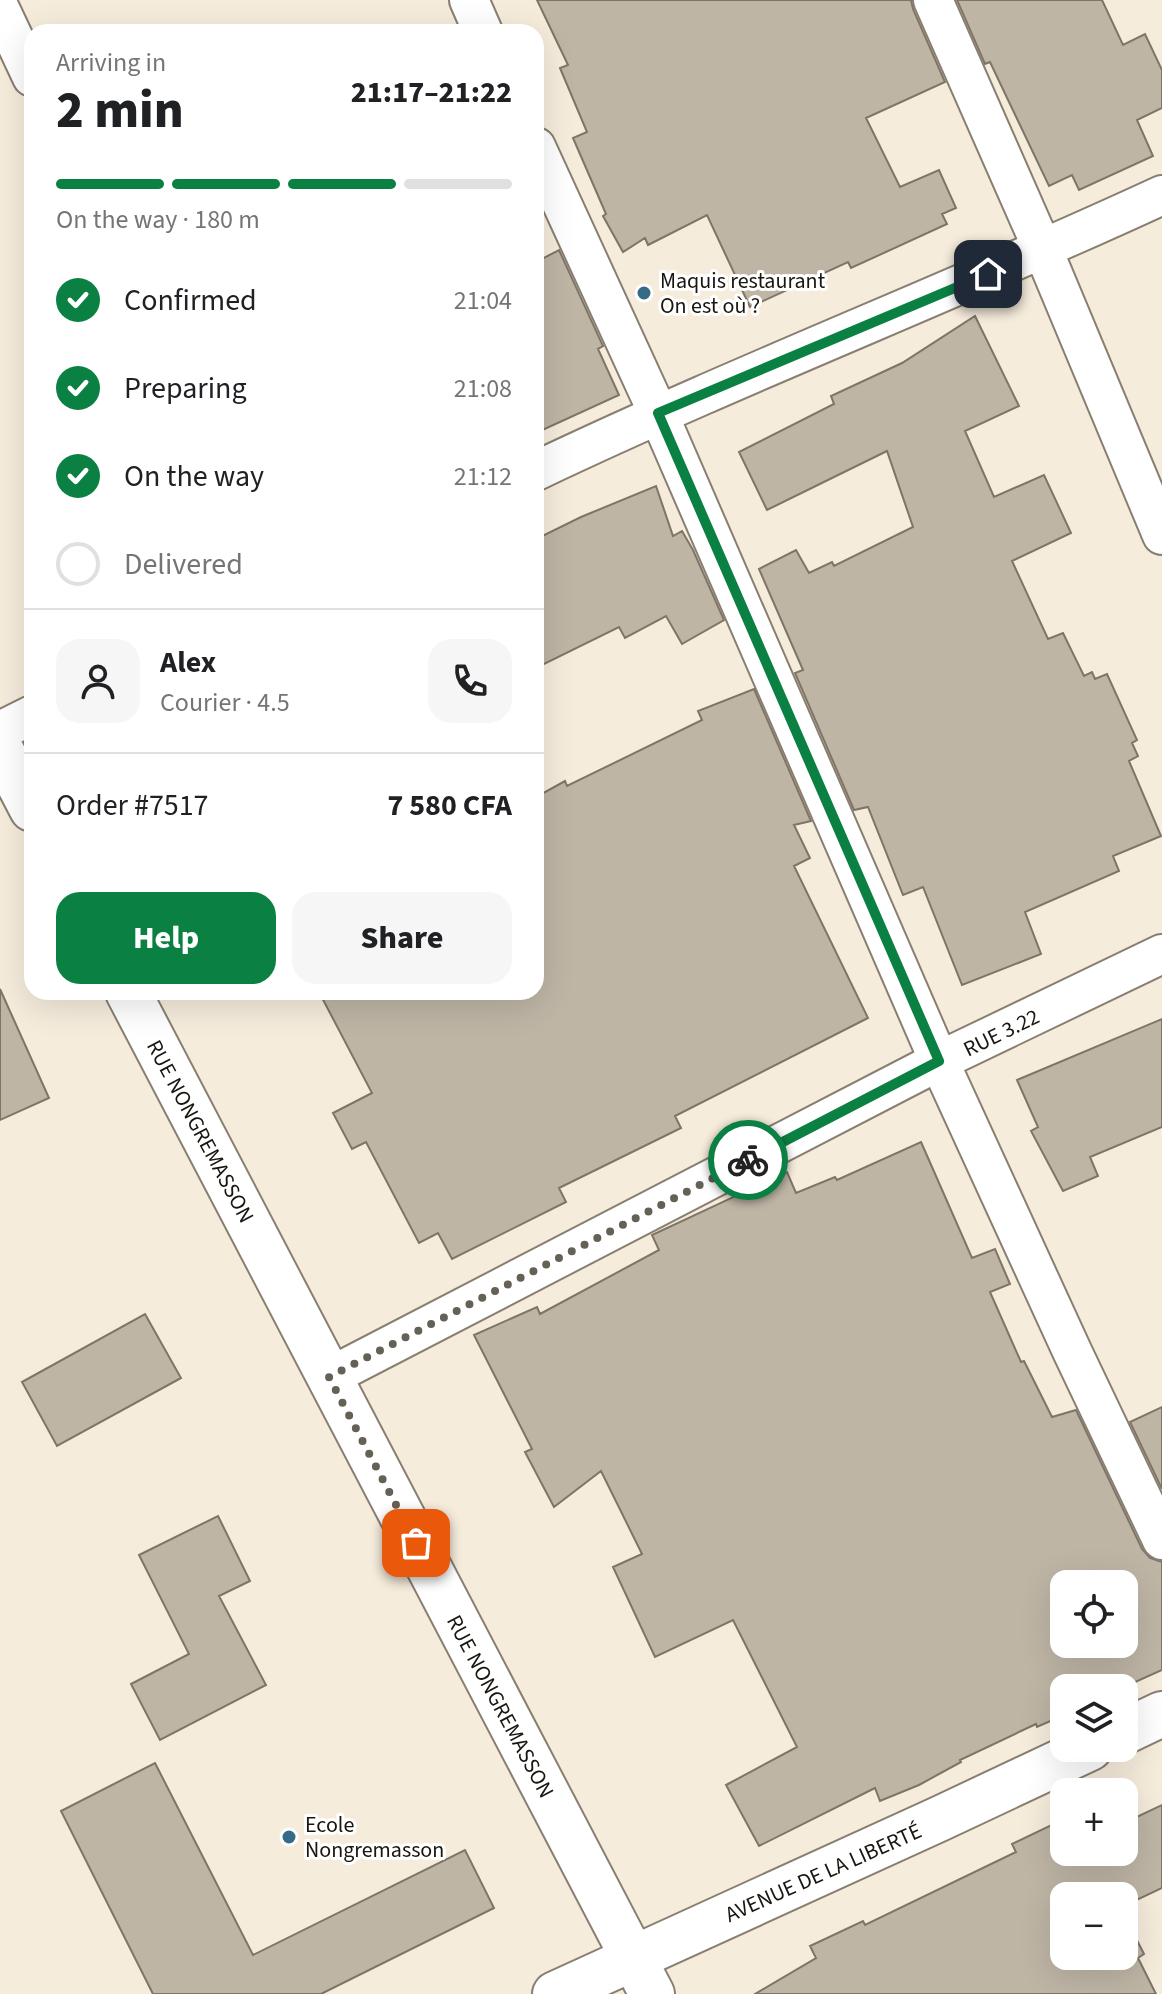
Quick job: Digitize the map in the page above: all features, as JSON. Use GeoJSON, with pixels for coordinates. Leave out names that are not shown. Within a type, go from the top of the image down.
{"type":"FeatureCollection","features":[{"type":"Feature","properties":{"kind":"street"},"geometry":{"type":"LineString","coordinates":[[469,0],[480,24]]}},
{"type":"Feature","properties":{"kind":"street"},"geometry":{"type":"LineString","coordinates":[[933,0],[1043,250],[1162,535]]}},
{"type":"Feature","properties":{"kind":"street"},"geometry":{"type":"LineString","coordinates":[[0,9],[24,60]]}},
{"type":"Feature","properties":{"kind":"street"},"geometry":{"type":"LineString","coordinates":[[544,164],[658,413],[939,1061],[1162,1540]]}},
{"type":"Feature","properties":{"kind":"street"},"geometry":{"type":"LineString","coordinates":[[544,467],[658,413],[1043,250],[1162,195]]}},
{"type":"Feature","properties":{"kind":"street"},"geometry":{"type":"LineString","coordinates":[[0,731],[24,719]]}},
{"type":"Feature","properties":{"kind":"street"},"geometry":{"type":"LineString","coordinates":[[0,748],[24,794]]}},
{"type":"Feature","properties":{"kind":"street","name":"RUE 3.22"},"geometry":{"type":"LineString","coordinates":[[329,1377],[939,1061],[1162,954]]}},
{"type":"Feature","properties":{"kind":"street","name":"RUE NONGREMASSON"},"geometry":{"type":"LineString","coordinates":[[132,1000],[643,1976]]}},
{"type":"Feature","properties":{"kind":"street"},"geometry":{"type":"LineString","coordinates":[[1138,1725],[1162,1714]]}},
{"type":"Feature","properties":{"kind":"street","name":"AVENUE DE LA LIBERTÉ"},"geometry":{"type":"LineString","coordinates":[[555,1994],[643,1976],[1063,1762]]}},
{"type":"Feature","properties":{"kind":"building"},"geometry":{"type":"Polygon","coordinates":[[[537,0],[911,0],[945,82],[866,118],[900,187],[939,170],[956,208],[942,214],[947,224],[851,268],[848,262],[750,307],[707,215],[648,245],[645,238],[623,252],[603,216],[606,214],[573,138],[587,132],[560,68],[568,65],[537,0]]]}},
{"type":"Feature","properties":{"kind":"building"},"geometry":{"type":"Polygon","coordinates":[[[957,0],[1102,0],[1123,45],[1145,34],[1162,70],[1162,108],[1137,120],[1153,156],[1079,190],[1072,175],[1049,186],[990,62],[985,64],[957,0]]]}},
{"type":"Feature","properties":{"kind":"building"},"geometry":{"type":"Polygon","coordinates":[[[559,250],[603,346],[598,349],[619,395],[544,429],[544,258],[559,250]]]}},
{"type":"Feature","properties":{"kind":"building"},"geometry":{"type":"Polygon","coordinates":[[[975,316],[1019,406],[965,431],[994,497],[1044,475],[1071,533],[1012,561],[1048,639],[1063,633],[1084,676],[1092,672],[1095,679],[1107,674],[1137,740],[1132,743],[1138,756],[1129,761],[1161,836],[1113,856],[1119,871],[1025,912],[1041,954],[962,985],[923,887],[903,895],[868,807],[854,810],[795,673],[803,670],[759,569],[796,550],[809,573],[832,562],[834,566],[913,527],[887,451],[767,510],[739,452],[834,404],[831,396],[902,363],[975,316]]]}},
{"type":"Feature","properties":{"kind":"building"},"geometry":{"type":"Polygon","coordinates":[[[656,486],[673,536],[682,531],[724,620],[682,644],[666,616],[625,638],[619,627],[544,664],[544,535],[656,486]]]}},
{"type":"Feature","properties":{"kind":"building"},"geometry":{"type":"Polygon","coordinates":[[[754,689],[811,821],[794,825],[810,858],[794,866],[868,1018],[675,1116],[681,1128],[559,1188],[566,1202],[452,1259],[438,1233],[419,1243],[366,1142],[352,1149],[333,1113],[372,1093],[323,1000],[544,1000],[544,793],[565,781],[567,786],[702,720],[698,711],[754,689]]]}},
{"type":"Feature","properties":{"kind":"building"},"geometry":{"type":"Polygon","coordinates":[[[0,989],[49,1098],[0,1120],[0,989]]]}},
{"type":"Feature","properties":{"kind":"building"},"geometry":{"type":"Polygon","coordinates":[[[1162,1019],[1162,1127],[1090,1157],[1098,1176],[1063,1191],[1031,1131],[1038,1127],[1017,1080],[1162,1019]]]}},
{"type":"Feature","properties":{"kind":"building"},"geometry":{"type":"Polygon","coordinates":[[[921,1142],[972,1258],[995,1249],[1010,1284],[990,1292],[1021,1362],[1024,1361],[1052,1417],[1076,1410],[1142,1549],[1150,1558],[1162,1562],[1162,1670],[1138,1681],[1138,1674],[1050,1674],[1050,1721],[1037,1727],[1036,1724],[960,1760],[919,1785],[880,1801],[875,1788],[759,1846],[726,1785],[797,1747],[733,1620],[655,1657],[613,1567],[642,1554],[601,1471],[554,1507],[525,1452],[532,1449],[474,1335],[537,1307],[540,1314],[659,1250],[652,1235],[787,1172],[796,1193],[835,1177],[837,1180],[921,1142]]]}},
{"type":"Feature","properties":{"kind":"building"},"geometry":{"type":"Polygon","coordinates":[[[145,1314],[181,1378],[57,1446],[22,1382],[145,1314]]]}},
{"type":"Feature","properties":{"kind":"building"},"geometry":{"type":"Polygon","coordinates":[[[1162,1407],[1162,1489],[1130,1422],[1162,1407]]]}},
{"type":"Feature","properties":{"kind":"building"},"geometry":{"type":"Polygon","coordinates":[[[218,1516],[250,1581],[219,1596],[266,1685],[160,1740],[131,1684],[189,1654],[139,1555],[218,1516]]]}},
{"type":"Feature","properties":{"kind":"building"},"geometry":{"type":"Polygon","coordinates":[[[155,1763],[253,1955],[465,1850],[494,1908],[321,1994],[153,1994],[61,1811],[155,1763]]]}},
{"type":"Feature","properties":{"kind":"building"},"geometry":{"type":"Polygon","coordinates":[[[1162,1805],[1162,1888],[1138,1899],[1138,1882],[1050,1882],[1050,1970],[1138,1970],[1138,1958],[1156,1994],[755,1994],[816,1958],[810,1946],[863,1921],[865,1925],[1016,1852],[1012,1844],[1050,1826],[1050,1866],[1138,1866],[1138,1816],[1162,1805]]]}},
{"type":"Feature","properties":{"kind":"building"},"geometry":{"type":"Polygon","coordinates":[[[1138,1942],[1144,1954],[1138,1958],[1138,1942]]]}},
{"type":"Feature","properties":{"kind":"way so far"},"geometry":{"type":"LineString","coordinates":[[416,1543],[329,1377],[748,1160]]}},
{"type":"Feature","properties":{"kind":"place","name":"Maquis restaurant On est où ?"},"geometry":{"type":"Point","coordinates":[644,293]}},
{"type":"Feature","properties":{"kind":"place","name":"Ecole Nongremasson"},"geometry":{"type":"Point","coordinates":[289,1837]}},
{"type":"Feature","properties":{"kind":"route"},"geometry":{"type":"LineString","coordinates":[[748,1160],[939,1061],[658,413],[988,274]]}}]}
